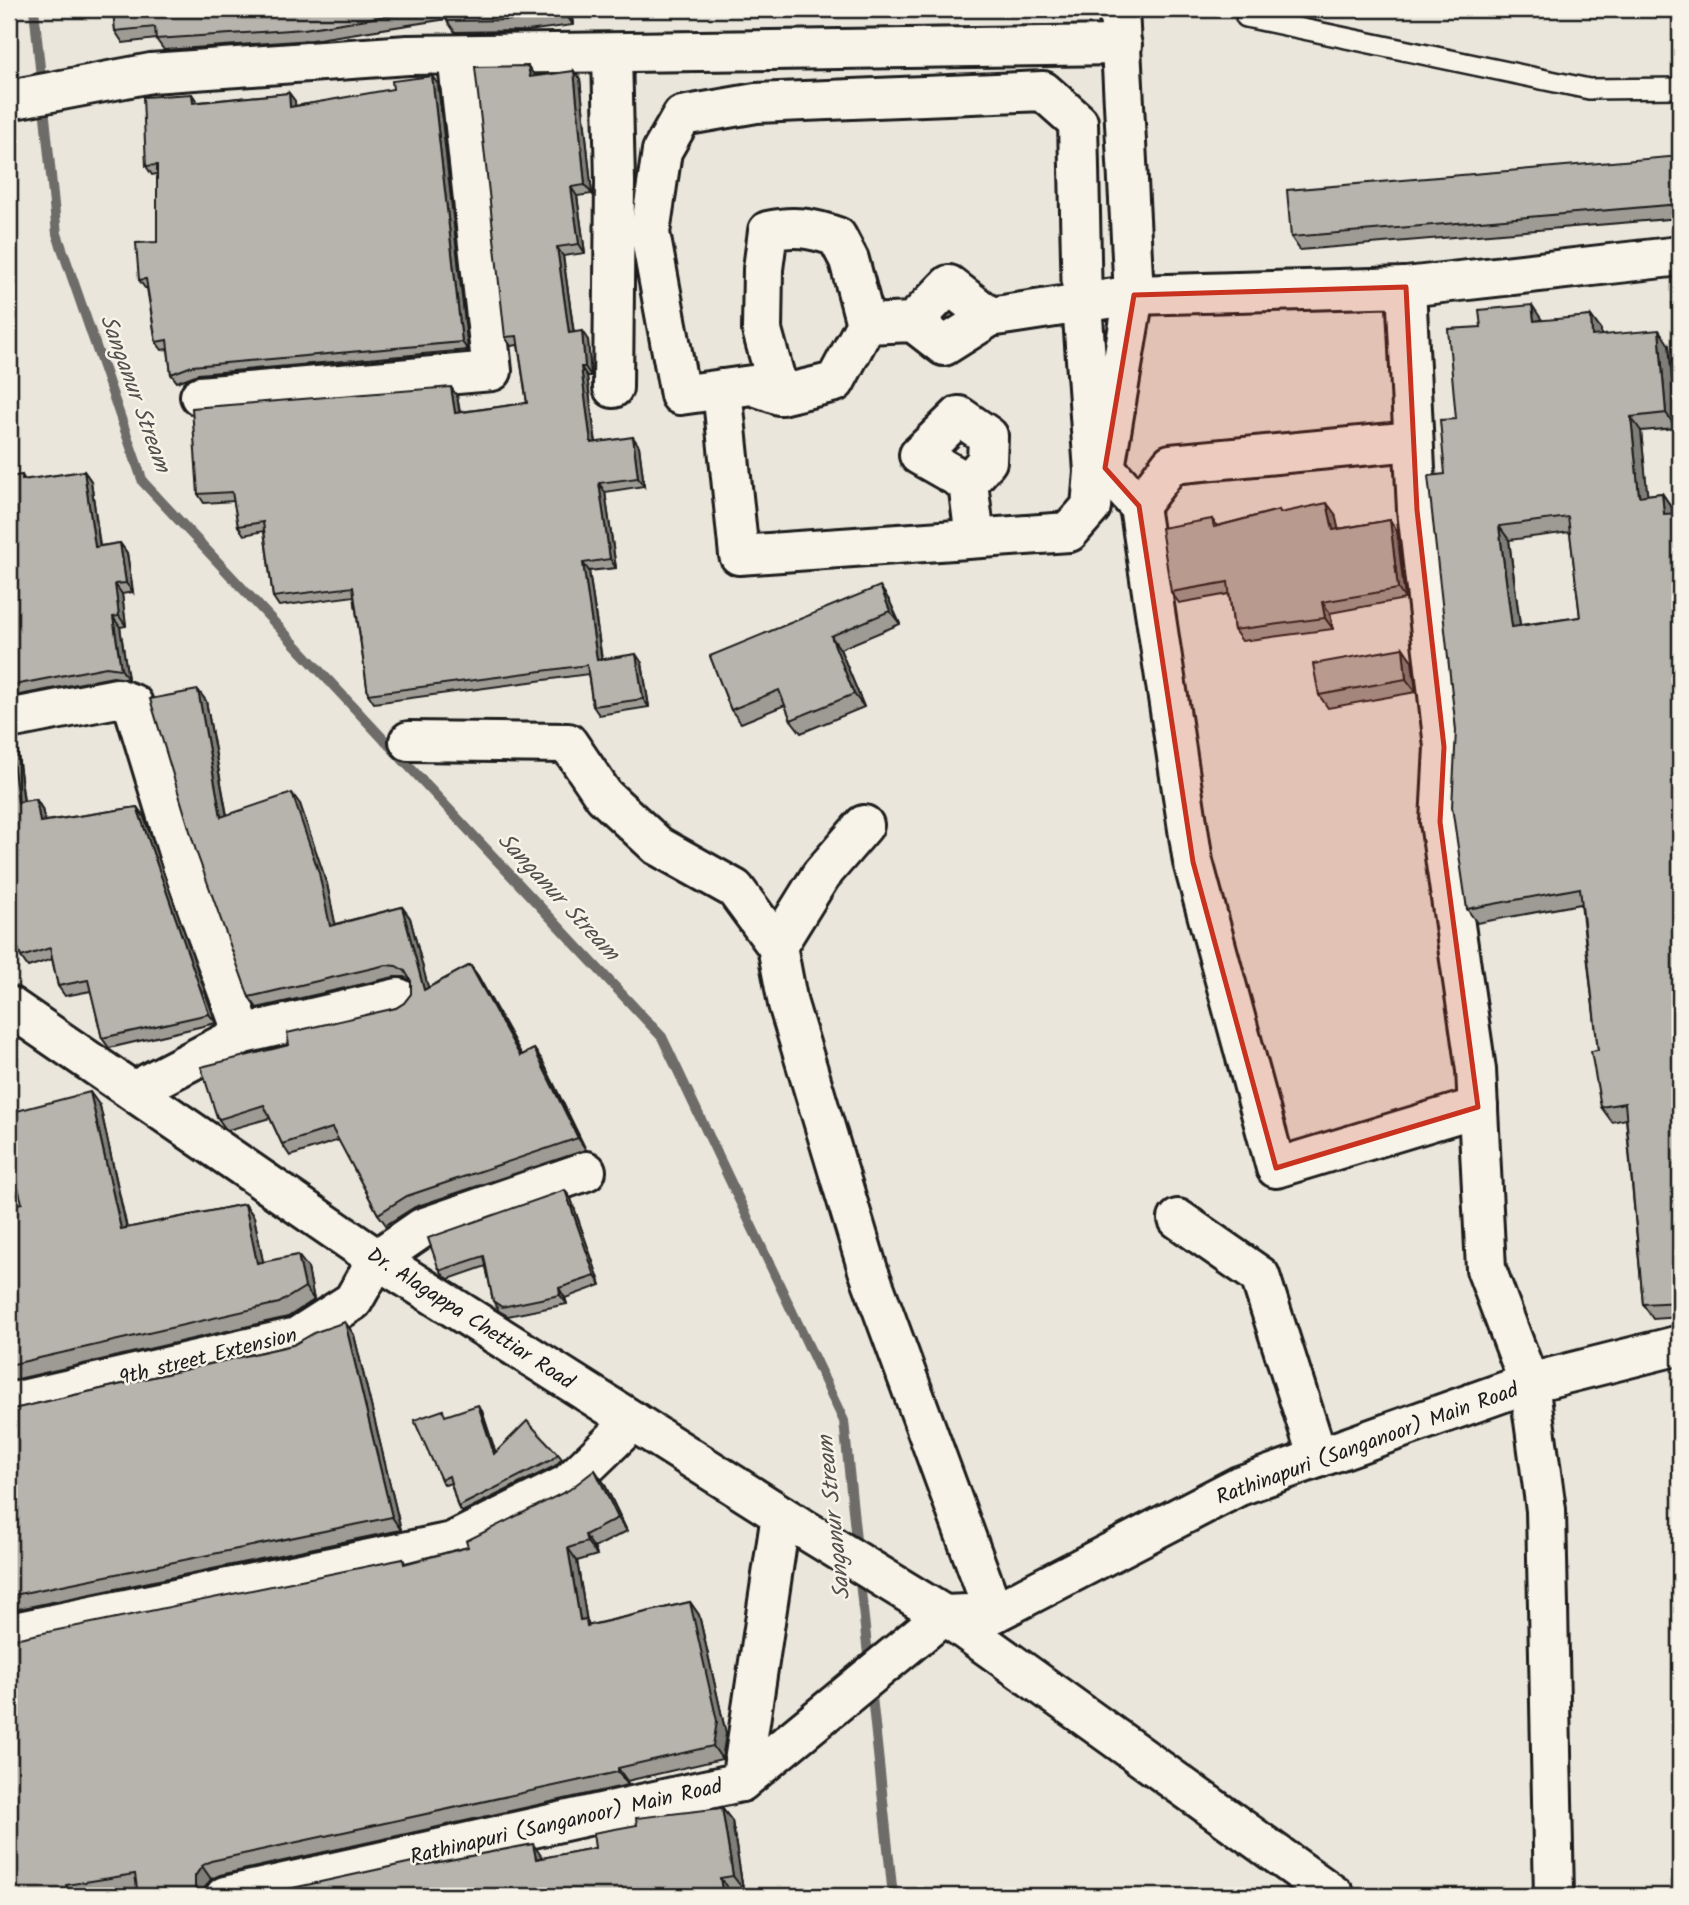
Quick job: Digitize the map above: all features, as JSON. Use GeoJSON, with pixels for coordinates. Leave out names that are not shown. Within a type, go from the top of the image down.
{"type":"FeatureCollection","features":[{"type":"Feature","properties":{"kind":"street"},"geometry":{"type":"LineString","coordinates":[[9,100],[152,73],[408,55],[612,54],[1120,27],[1134,295],[1105,468],[1139,506],[1193,862],[1276,1168],[1478,1107]]}},
{"type":"Feature","properties":{"kind":"street"},"geometry":{"type":"LineString","coordinates":[[612,54],[615,182],[613,388]]}},
{"type":"Feature","properties":{"kind":"street"},"geometry":{"type":"LineString","coordinates":[[200,396],[492,370],[457,55]]}},
{"type":"Feature","properties":{"kind":"street"},"geometry":{"type":"LineString","coordinates":[[722,389],[739,555],[1069,532],[1091,507],[1094,472],[1083,303],[1078,121],[1043,91],[756,103],[682,116],[662,151],[650,233],[680,396],[722,389],[752,385],[780,395],[835,382],[866,324],[849,260],[837,237],[814,229],[789,226],[768,231],[763,269],[762,330],[780,395]]}},
{"type":"Feature","properties":{"kind":"street"},"geometry":{"type":"LineString","coordinates":[[866,324],[913,322],[944,346],[990,317],[1134,295],[1406,286],[1680,256]]}},
{"type":"Feature","properties":{"kind":"street"},"geometry":{"type":"LineString","coordinates":[[1406,286],[1417,510],[1444,747],[1440,822],[1476,1070],[1486,1269],[1529,1383],[1546,1510],[1554,1896]]}},
{"type":"Feature","properties":{"kind":"street"},"geometry":{"type":"LineString","coordinates":[[1139,506],[1171,464],[1413,442]]}},
{"type":"Feature","properties":{"kind":"street"},"geometry":{"type":"LineString","coordinates":[[968,484],[975,538]]}},
{"type":"Feature","properties":{"kind":"street"},"geometry":{"type":"LineString","coordinates":[[9,719],[117,698],[133,704],[183,869],[243,1034]]}},
{"type":"Feature","properties":{"kind":"street"},"geometry":{"type":"LineString","coordinates":[[409,741],[568,744],[604,796],[657,846],[736,889],[777,946],[788,1004],[868,1270],[994,1613]]}},
{"type":"Feature","properties":{"kind":"street"},"geometry":{"type":"LineString","coordinates":[[777,946],[821,875],[864,825]]}},
{"type":"Feature","properties":{"kind":"street"},"geometry":{"type":"LineString","coordinates":[[133,1091],[243,1034],[398,998]]}},
{"type":"Feature","properties":{"kind":"street","name":"Dr. Alagappa Chettiar Road"},"geometry":{"type":"LineString","coordinates":[[9,1006],[377,1259],[789,1520],[893,1582],[932,1625],[1304,1885],[1335,1896]]}},
{"type":"Feature","properties":{"kind":"street"},"geometry":{"type":"LineString","coordinates":[[377,1259],[422,1228],[586,1171]]}},
{"type":"Feature","properties":{"kind":"street"},"geometry":{"type":"LineString","coordinates":[[1178,1219],[1260,1276],[1318,1458]]}},
{"type":"Feature","properties":{"kind":"street","name":"9th street Extension"},"geometry":{"type":"LineString","coordinates":[[9,1403],[297,1337],[353,1301],[377,1259]]}},
{"type":"Feature","properties":{"kind":"street","name":"Rathinapuri (Sanganoor) Main Road"},"geometry":{"type":"LineString","coordinates":[[225,1896],[741,1782],[932,1625],[994,1613],[1239,1486],[1529,1383],[1680,1345]]}},
{"type":"Feature","properties":{"kind":"street"},"geometry":{"type":"LineString","coordinates":[[9,1633],[452,1542],[568,1484],[633,1421]]}},
{"type":"Feature","properties":{"kind":"street"},"geometry":{"type":"LineString","coordinates":[[741,1782],[789,1520]]}},
{"type":"Feature","properties":{"kind":"lane"},"geometry":{"type":"LineString","coordinates":[[1246,17],[1589,89],[1680,88]]}},
{"type":"Feature","properties":{"kind":"highlighted area"},"geometry":{"type":"Polygon","coordinates":[[[1406,287],[1417,510],[1444,747],[1440,822],[1478,1107],[1276,1168],[1193,862],[1139,506],[1105,468],[1134,295],[1406,287]]]}},
{"type":"Feature","properties":{"kind":"building"},"geometry":{"type":"Polygon","coordinates":[[[113,9],[430,9],[304,29],[156,39],[155,27],[115,31],[113,9]]]}},
{"type":"Feature","properties":{"kind":"building"},"geometry":{"type":"Polygon","coordinates":[[[446,9],[565,9],[566,14],[519,20],[447,21],[446,9]]]}},
{"type":"Feature","properties":{"kind":"building"},"geometry":{"type":"Polygon","coordinates":[[[528,66],[530,77],[574,71],[585,185],[571,187],[579,244],[557,247],[569,333],[582,331],[585,367],[581,367],[591,443],[633,437],[638,478],[599,483],[610,559],[583,563],[597,660],[636,654],[643,699],[593,706],[587,665],[368,694],[353,587],[273,597],[263,522],[238,526],[232,492],[198,494],[192,408],[451,387],[455,413],[527,403],[517,336],[505,337],[475,67],[528,66]]]}},
{"type":"Feature","properties":{"kind":"building"},"geometry":{"type":"Polygon","coordinates":[[[432,76],[462,342],[192,366],[171,374],[167,340],[156,342],[146,279],[139,280],[136,243],[157,242],[157,165],[146,166],[143,97],[192,94],[193,103],[289,93],[290,107],[393,89],[392,81],[432,76]]]}},
{"type":"Feature","properties":{"kind":"building"},"geometry":{"type":"Polygon","coordinates":[[[1680,156],[1680,204],[1291,237],[1287,190],[1680,156]]]}},
{"type":"Feature","properties":{"kind":"building"},"geometry":{"type":"Polygon","coordinates":[[[1680,302],[1680,346],[1679,347],[1672,303],[1680,302]]]}},
{"type":"Feature","properties":{"kind":"building"},"geometry":{"type":"Polygon","coordinates":[[[1532,305],[1534,321],[1591,316],[1592,336],[1659,330],[1666,413],[1631,417],[1639,496],[1662,493],[1664,514],[1680,513],[1680,1302],[1643,1304],[1625,1103],[1601,1107],[1591,1051],[1598,1050],[1580,888],[1467,909],[1452,807],[1456,730],[1428,476],[1445,474],[1440,420],[1456,419],[1448,329],[1481,327],[1479,310],[1532,305]],[[1568,517],[1499,526],[1512,627],[1580,617],[1568,517]]]}},
{"type":"Feature","properties":{"kind":"building"},"geometry":{"type":"Polygon","coordinates":[[[84,471],[95,547],[120,543],[126,583],[115,584],[119,616],[113,617],[121,669],[106,667],[9,686],[9,477],[22,475],[22,480],[84,471]]]}},
{"type":"Feature","properties":{"kind":"building"},"geometry":{"type":"Polygon","coordinates":[[[1327,503],[1333,530],[1390,520],[1398,589],[1322,602],[1325,618],[1234,630],[1228,582],[1171,592],[1161,528],[1212,519],[1214,527],[1279,510],[1280,513],[1327,503]]]}},
{"type":"Feature","properties":{"kind":"building"},"geometry":{"type":"Polygon","coordinates":[[[880,586],[890,611],[831,636],[854,694],[791,720],[779,690],[731,710],[710,656],[880,586]]]}},
{"type":"Feature","properties":{"kind":"building"},"geometry":{"type":"Polygon","coordinates":[[[1403,648],[1406,679],[1319,695],[1313,664],[1403,648]]]}},
{"type":"Feature","properties":{"kind":"building"},"geometry":{"type":"Polygon","coordinates":[[[198,690],[221,817],[292,793],[319,873],[330,926],[402,907],[424,990],[470,965],[520,1056],[534,1049],[578,1138],[407,1196],[378,1214],[332,1128],[282,1144],[264,1105],[220,1119],[217,1117],[201,1067],[289,1045],[287,1033],[396,1008],[411,994],[411,981],[405,971],[386,965],[249,997],[196,851],[150,699],[198,690]]]}},
{"type":"Feature","properties":{"kind":"building"},"geometry":{"type":"Polygon","coordinates":[[[9,730],[18,802],[36,799],[40,822],[137,807],[209,1014],[102,1038],[88,980],[58,986],[50,948],[21,957],[12,929],[9,929],[9,730]]]}},
{"type":"Feature","properties":{"kind":"building"},"geometry":{"type":"Polygon","coordinates":[[[90,1092],[121,1229],[245,1204],[257,1263],[298,1255],[305,1287],[279,1303],[9,1365],[9,1206],[22,1203],[9,1152],[9,1113],[90,1092]]]}},
{"type":"Feature","properties":{"kind":"building"},"geometry":{"type":"Polygon","coordinates":[[[565,1190],[595,1276],[559,1288],[560,1295],[502,1307],[493,1301],[484,1256],[442,1270],[438,1267],[428,1238],[565,1190]]]}},
{"type":"Feature","properties":{"kind":"building"},"geometry":{"type":"Polygon","coordinates":[[[345,1322],[392,1517],[9,1596],[9,1410],[293,1345],[316,1332],[345,1322]]]}},
{"type":"Feature","properties":{"kind":"building"},"geometry":{"type":"Polygon","coordinates":[[[478,1405],[494,1454],[527,1421],[558,1454],[458,1507],[449,1476],[441,1480],[414,1420],[443,1410],[445,1416],[478,1405]]]}},
{"type":"Feature","properties":{"kind":"building"},"geometry":{"type":"Polygon","coordinates":[[[595,1470],[618,1518],[585,1535],[587,1542],[568,1548],[580,1620],[586,1619],[587,1626],[690,1602],[717,1721],[713,1746],[618,1768],[618,1772],[211,1861],[202,1866],[195,1876],[195,1888],[199,1896],[138,1896],[135,1874],[66,1885],[68,1896],[9,1896],[9,1640],[403,1559],[404,1564],[468,1547],[466,1541],[569,1490],[595,1470]]]}},
{"type":"Feature","properties":{"kind":"building"},"geometry":{"type":"Polygon","coordinates":[[[722,1808],[733,1876],[720,1878],[723,1896],[256,1896],[417,1861],[418,1866],[533,1844],[536,1859],[595,1848],[593,1833],[637,1825],[636,1818],[722,1808]]]}},
{"type":"Feature","properties":{"kind":"waterway","name":"Sanganur Stream"},"geometry":{"type":"LineString","coordinates":[[34,9],[57,234],[143,482],[662,1037],[844,1421],[857,1550]]}},
{"type":"Feature","properties":{"kind":"waterway","name":"Sanganur Stream"},"geometry":{"type":"LineString","coordinates":[[859,1573],[869,1664]]}},
{"type":"Feature","properties":{"kind":"waterway","name":"Sanganur Stream"},"geometry":{"type":"LineString","coordinates":[[871,1687],[893,1896]]}}]}
